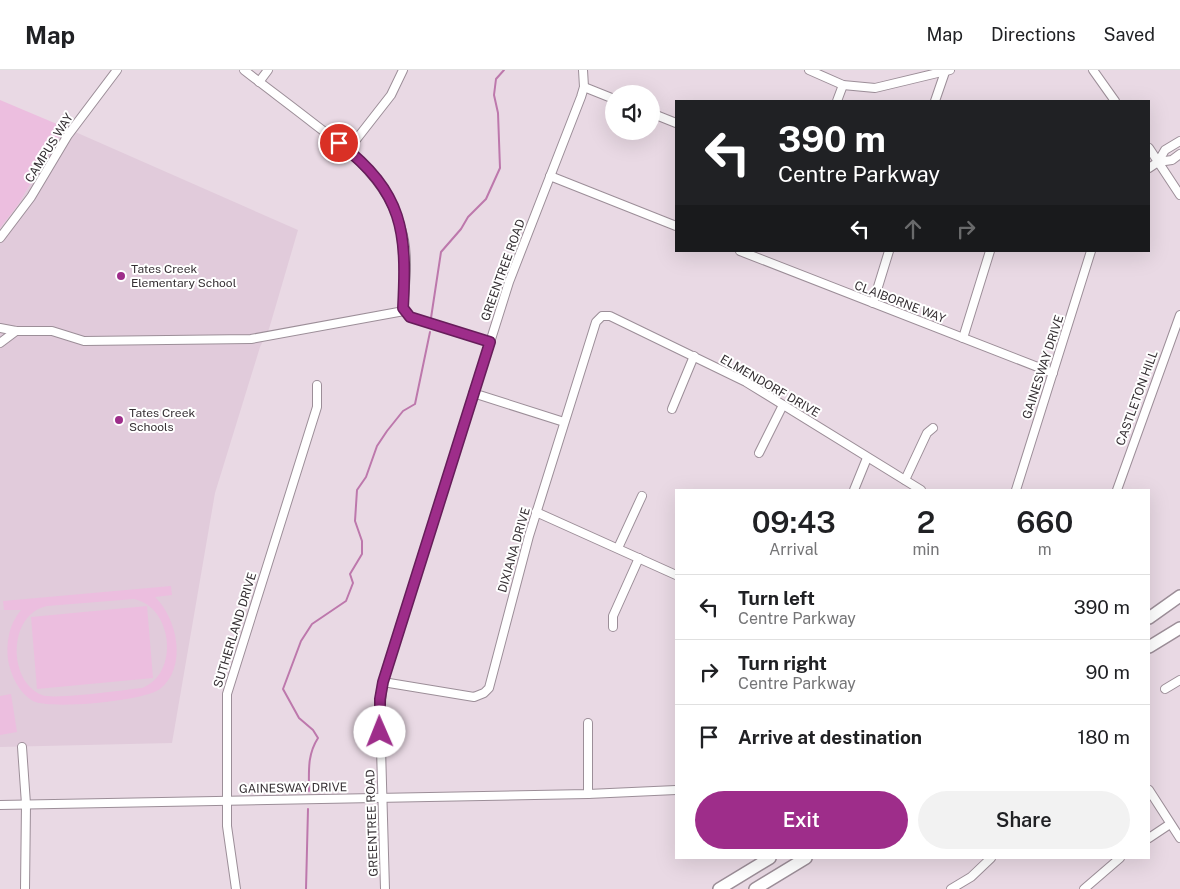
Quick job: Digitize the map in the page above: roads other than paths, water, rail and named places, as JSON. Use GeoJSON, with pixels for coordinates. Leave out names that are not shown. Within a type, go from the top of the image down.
{"type":"FeatureCollection","features":[{"type":"Feature","properties":{"kind":"highway"},"geometry":{"type":"LineString","coordinates":[[1150,617],[1180,596]]}},
{"type":"Feature","properties":{"kind":"highway"},"geometry":{"type":"LineString","coordinates":[[1150,624],[1180,605]]}},
{"type":"Feature","properties":{"kind":"highway"},"geometry":{"type":"LineString","coordinates":[[1150,647],[1180,628]]}},
{"type":"Feature","properties":{"kind":"highway"},"geometry":{"type":"LineString","coordinates":[[1150,648],[1180,633]]}},
{"type":"Feature","properties":{"kind":"highway"},"geometry":{"type":"LineString","coordinates":[[719,889],[768,859]]}},
{"type":"Feature","properties":{"kind":"highway"},"geometry":{"type":"LineString","coordinates":[[754,889],[804,859]]}},
{"type":"Feature","properties":{"kind":"street","name":"CAMPUS WAY"},"geometry":{"type":"LineString","coordinates":[[0,238],[31,197],[68,135],[117,70]]}},
{"type":"Feature","properties":{"kind":"street"},"geometry":{"type":"LineString","coordinates":[[244,70],[348,150],[376,178],[387,193],[398,217],[405,252],[404,311],[410,317],[490,342]]}},
{"type":"Feature","properties":{"kind":"street"},"geometry":{"type":"LineString","coordinates":[[259,82],[268,70]]}},
{"type":"Feature","properties":{"kind":"street"},"geometry":{"type":"LineString","coordinates":[[348,150],[390,95],[404,70]]}},
{"type":"Feature","properties":{"kind":"street","name":"GREENTREE ROAD"},"geometry":{"type":"LineString","coordinates":[[385,889],[380,713],[383,682],[509,282],[584,87],[583,70]]}},
{"type":"Feature","properties":{"kind":"street"},"geometry":{"type":"LineString","coordinates":[[809,70],[843,85],[862,87],[889,86],[948,71]]}},
{"type":"Feature","properties":{"kind":"street"},"geometry":{"type":"LineString","coordinates":[[1093,70],[1114,100]]}},
{"type":"Feature","properties":{"kind":"street"},"geometry":{"type":"LineString","coordinates":[[935,100],[948,71]]}},
{"type":"Feature","properties":{"kind":"street"},"geometry":{"type":"LineString","coordinates":[[837,100],[843,85]]}},
{"type":"Feature","properties":{"kind":"street"},"geometry":{"type":"LineString","coordinates":[[584,87],[605,95]]}},
{"type":"Feature","properties":{"kind":"street"},"geometry":{"type":"LineString","coordinates":[[660,117],[675,123]]}},
{"type":"Feature","properties":{"kind":"street"},"geometry":{"type":"LineString","coordinates":[[1158,162],[1165,150],[1180,141]]}},
{"type":"Feature","properties":{"kind":"street"},"geometry":{"type":"LineString","coordinates":[[1150,150],[1180,195]]}},
{"type":"Feature","properties":{"kind":"street"},"geometry":{"type":"LineString","coordinates":[[1150,167],[1158,162],[1172,160],[1180,154]]}},
{"type":"Feature","properties":{"kind":"street"},"geometry":{"type":"LineString","coordinates":[[550,176],[675,226]]}},
{"type":"Feature","properties":{"kind":"street","name":"CLAIBORNE WAY"},"geometry":{"type":"LineString","coordinates":[[743,252],[1053,373]]}},
{"type":"Feature","properties":{"kind":"street"},"geometry":{"type":"LineString","coordinates":[[872,303],[889,252]]}},
{"type":"Feature","properties":{"kind":"street"},"geometry":{"type":"LineString","coordinates":[[962,338],[990,252]]}},
{"type":"Feature","properties":{"kind":"street","name":"GAINESWAY DRIVE"},"geometry":{"type":"LineString","coordinates":[[1016,489],[1091,252]]}},
{"type":"Feature","properties":{"kind":"street"},"geometry":{"type":"LineString","coordinates":[[0,328],[16,331],[52,331],[84,341],[250,339],[404,311]]}},
{"type":"Feature","properties":{"kind":"street","name":"CASTLETON HILL"},"geometry":{"type":"LineString","coordinates":[[1117,489],[1180,315]]}},
{"type":"Feature","properties":{"kind":"street","name":"ELMENDORF DRIVE"},"geometry":{"type":"LineString","coordinates":[[602,316],[610,316],[746,382],[918,489]]}},
{"type":"Feature","properties":{"kind":"street","name":"DIXIANA DRIVE"},"geometry":{"type":"LineString","coordinates":[[383,682],[474,697],[484,693],[489,688],[536,512],[596,322],[602,316]]}},
{"type":"Feature","properties":{"kind":"street"},"geometry":{"type":"LineString","coordinates":[[0,343],[16,331]]}},
{"type":"Feature","properties":{"kind":"street"},"geometry":{"type":"LineString","coordinates":[[672,409],[694,356]]}},
{"type":"Feature","properties":{"kind":"street","name":"SUTHERLAND DRIVE"},"geometry":{"type":"LineString","coordinates":[[236,889],[229,848],[226,800],[227,694],[317,407],[318,385]]}},
{"type":"Feature","properties":{"kind":"street"},"geometry":{"type":"LineString","coordinates":[[473,393],[564,422]]}},
{"type":"Feature","properties":{"kind":"street"},"geometry":{"type":"LineString","coordinates":[[759,453],[783,405]]}},
{"type":"Feature","properties":{"kind":"street"},"geometry":{"type":"LineString","coordinates":[[905,480],[927,433],[933,428]]}},
{"type":"Feature","properties":{"kind":"street"},"geometry":{"type":"LineString","coordinates":[[854,489],[867,458]]}},
{"type":"Feature","properties":{"kind":"street"},"geometry":{"type":"LineString","coordinates":[[618,548],[642,496]]}},
{"type":"Feature","properties":{"kind":"street"},"geometry":{"type":"LineString","coordinates":[[536,512],[675,575]]}},
{"type":"Feature","properties":{"kind":"street"},"geometry":{"type":"LineString","coordinates":[[613,628],[613,616],[638,558]]}},
{"type":"Feature","properties":{"kind":"street"},"geometry":{"type":"LineString","coordinates":[[1165,689],[1180,680]]}},
{"type":"Feature","properties":{"kind":"street"},"geometry":{"type":"LineString","coordinates":[[588,723],[588,794]]}},
{"type":"Feature","properties":{"kind":"street"},"geometry":{"type":"LineString","coordinates":[[22,747],[26,804],[25,889]]}},
{"type":"Feature","properties":{"kind":"street","name":"GAINESWAY DRIVE"},"geometry":{"type":"LineString","coordinates":[[0,805],[588,794],[675,790]]}},
{"type":"Feature","properties":{"kind":"street"},"geometry":{"type":"LineString","coordinates":[[1150,792],[1180,838]]}},
{"type":"Feature","properties":{"kind":"street"},"geometry":{"type":"LineString","coordinates":[[1150,837],[1170,824]]}},
{"type":"Feature","properties":{"kind":"street"},"geometry":{"type":"LineString","coordinates":[[951,889],[971,877],[990,859]]}},
{"type":"Feature","properties":{"kind":"street"},"geometry":{"type":"LineString","coordinates":[[1084,889],[1119,859]]}},
{"type":"Feature","properties":{"kind":"waterway"},"geometry":{"type":"LineString","coordinates":[[431,318],[441,252],[461,229],[468,217],[486,199],[500,168],[498,113],[494,95],[496,79],[504,70]]}},
{"type":"Feature","properties":{"kind":"waterway"},"geometry":{"type":"LineString","coordinates":[[309,791],[310,757],[318,738],[313,730],[299,718],[283,689],[301,641],[312,624],[346,601],[353,583],[350,574],[362,554],[362,541],[355,521],[357,490],[366,477],[377,446],[387,431],[403,411],[415,404],[430,332]]}},
{"type":"Feature","properties":{"kind":"waterway"},"geometry":{"type":"LineString","coordinates":[[306,889],[308,809]]}},
{"type":"Feature","properties":{"kind":"place","name":"Tates Creek Elementary School"},"geometry":{"type":"Point","coordinates":[121,276]}},
{"type":"Feature","properties":{"kind":"place","name":"Tates Creek Schools"},"geometry":{"type":"Point","coordinates":[119,420]}}]}
